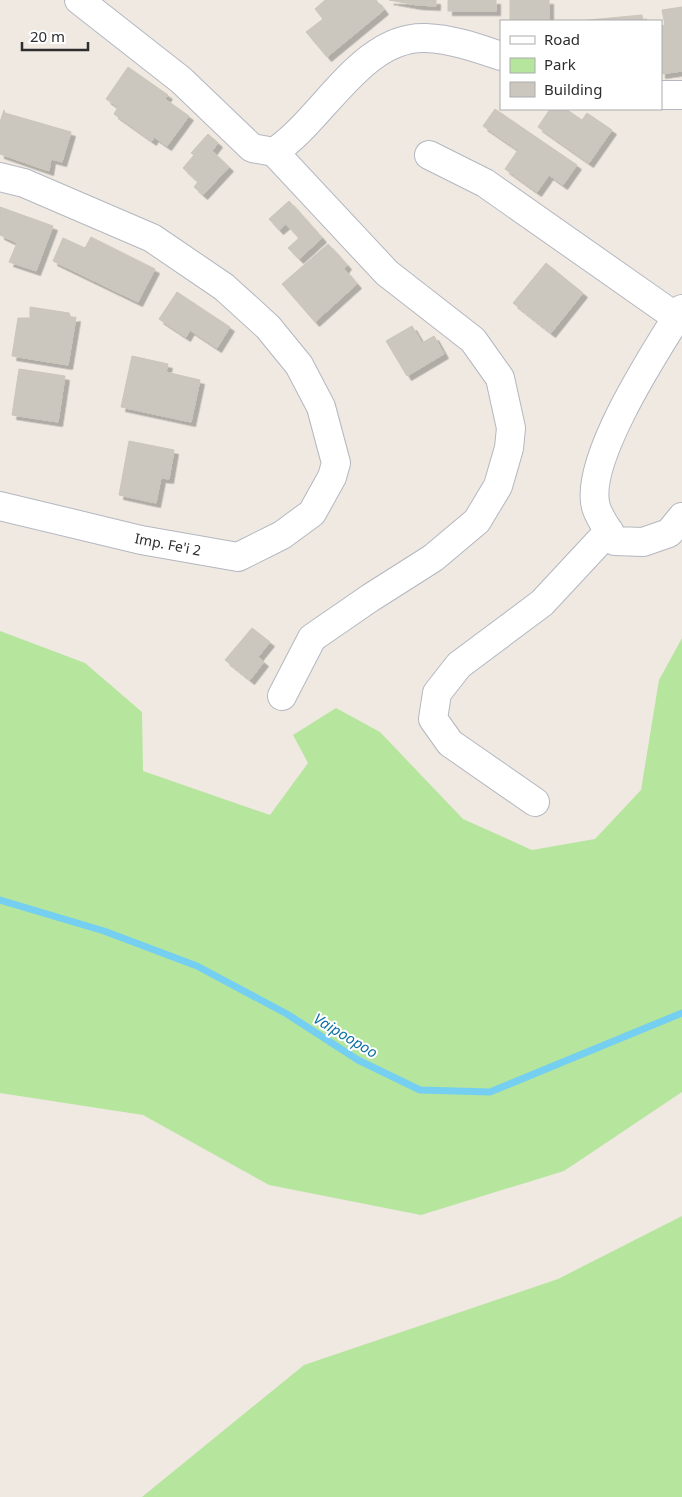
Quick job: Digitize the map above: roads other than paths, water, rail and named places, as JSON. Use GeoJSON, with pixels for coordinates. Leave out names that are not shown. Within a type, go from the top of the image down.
{"type":"FeatureCollection","features":[{"type":"Feature","properties":{"kind":"street"},"geometry":{"type":"LineString","coordinates":[[79,0],[181,80],[252,148],[274,152],[387,273],[473,340],[500,378],[511,428],[509,448],[498,486],[477,521],[433,558],[312,638],[282,696]]}},
{"type":"Feature","properties":{"kind":"street"},"geometry":{"type":"LineString","coordinates":[[274,152],[291,141],[361,66],[392,43],[425,37],[463,44],[500,56]]}},
{"type":"Feature","properties":{"kind":"street"},"geometry":{"type":"LineString","coordinates":[[662,95],[682,95]]}},
{"type":"Feature","properties":{"kind":"street"},"geometry":{"type":"LineString","coordinates":[[429,155],[485,183],[679,313],[612,432],[596,479],[596,507],[615,540],[643,542],[669,533],[682,517]]}},
{"type":"Feature","properties":{"kind":"street","name":"Imp. Fe'i 2"},"geometry":{"type":"LineString","coordinates":[[0,177],[24,183],[152,238],[224,287],[268,327],[304,373],[321,407],[330,434],[336,462],[332,477],[312,513],[282,535],[238,557],[141,540],[0,506]]}},
{"type":"Feature","properties":{"kind":"street"},"geometry":{"type":"LineString","coordinates":[[535,802],[450,743],[433,719],[438,693],[459,665],[542,603],[609,532]]}},
{"type":"Feature","properties":{"kind":"waterway","name":"Vaipoopoo"},"geometry":{"type":"LineString","coordinates":[[0,900],[104,931],[197,966],[287,1014],[358,1060],[420,1090],[490,1092],[682,1013]]}}]}
